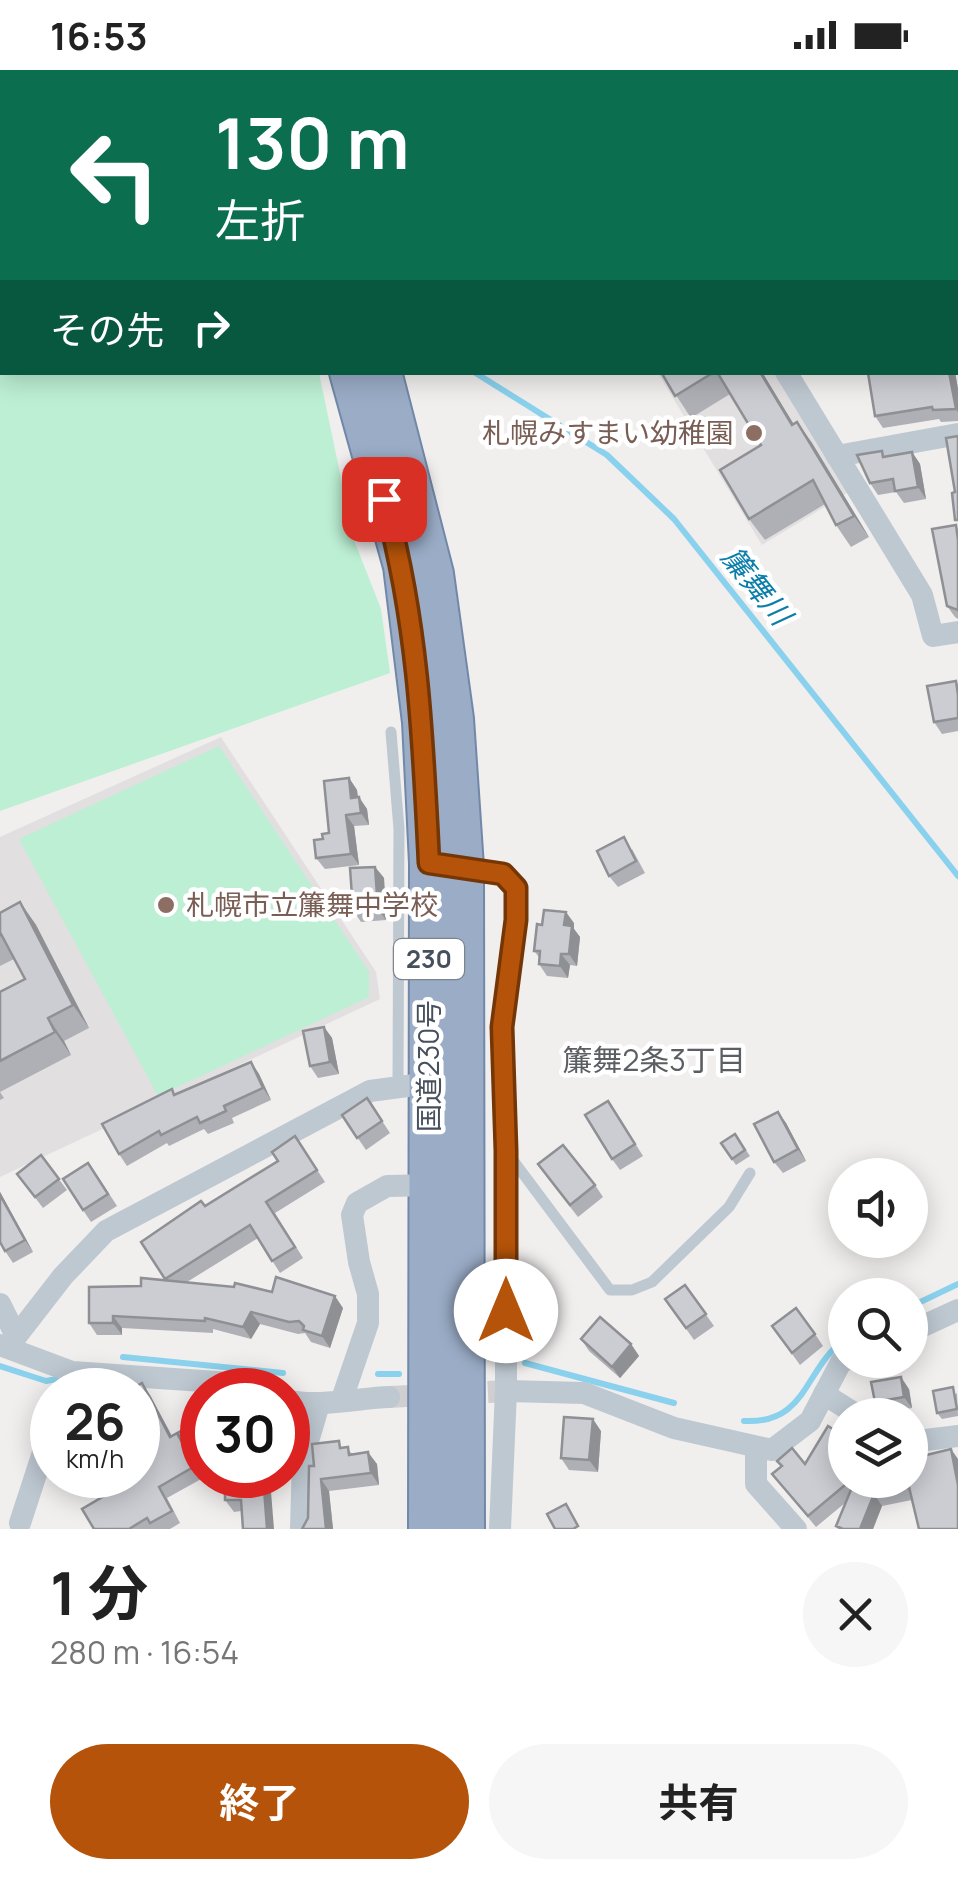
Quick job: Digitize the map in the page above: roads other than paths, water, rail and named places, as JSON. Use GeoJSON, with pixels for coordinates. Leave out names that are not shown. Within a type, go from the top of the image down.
{"type":"FeatureCollection","features":[{"type":"Feature","properties":{"kind":"highway","name":"国道230号"},"geometry":{"type":"LineString","coordinates":[[370,387],[403,566],[422,722],[447,865],[431,1084],[446,1187],[465,1529]]}},
{"type":"Feature","properties":{"kind":"highway","name":"国道230号"},"geometry":{"type":"LineString","coordinates":[[428,1529],[446,1187]]}},
{"type":"Feature","properties":{"kind":"street"},"geometry":{"type":"LineString","coordinates":[[788,375],[922,595],[933,636],[958,632]]}},
{"type":"Feature","properties":{"kind":"street"},"geometry":{"type":"LineString","coordinates":[[837,456],[958,434]]}},
{"type":"Feature","properties":{"kind":"street"},"geometry":{"type":"LineString","coordinates":[[447,865],[503,874],[516,888],[516,920],[502,1027],[506,1391],[500,1529]]}},
{"type":"Feature","properties":{"kind":"street"},"geometry":{"type":"LineString","coordinates":[[8,1343],[106,1231],[370,1092],[431,1084]]}},
{"type":"Feature","properties":{"kind":"street"},"geometry":{"type":"LineString","coordinates":[[300,1529],[303,1458],[368,1323],[368,1294],[352,1215],[357,1203],[387,1186],[446,1187]]}},
{"type":"Feature","properties":{"kind":"street"},"geometry":{"type":"LineString","coordinates":[[0,1304],[8,1343],[54,1368]]}},
{"type":"Feature","properties":{"kind":"street"},"geometry":{"type":"LineString","coordinates":[[928,1324],[958,1310]]}},
{"type":"Feature","properties":{"kind":"street"},"geometry":{"type":"LineString","coordinates":[[506,1391],[584,1393],[674,1428],[772,1450],[810,1421],[833,1378]]}},
{"type":"Feature","properties":{"kind":"street"},"geometry":{"type":"LineString","coordinates":[[824,1394],[830,1398]]}},
{"type":"Feature","properties":{"kind":"street"},"geometry":{"type":"LineString","coordinates":[[310,1401],[390,1396]]}},
{"type":"Feature","properties":{"kind":"street"},"geometry":{"type":"LineString","coordinates":[[928,1440],[958,1436]]}},
{"type":"Feature","properties":{"kind":"street"},"geometry":{"type":"LineString","coordinates":[[756,1447],[756,1484],[796,1529]]}},
{"type":"Feature","properties":{"kind":"street"},"geometry":{"type":"LineString","coordinates":[[20,1523],[30,1492]]}},
{"type":"Feature","properties":{"kind":"lane"},"geometry":{"type":"LineString","coordinates":[[391,732],[399,829],[431,1084]]}},
{"type":"Feature","properties":{"kind":"lane"},"geometry":{"type":"LineString","coordinates":[[506,1151],[610,1290],[632,1290],[652,1282],[729,1207],[750,1173]]}},
{"type":"Feature","properties":{"kind":"waterway","name":"簾舞川"},"geometry":{"type":"LineString","coordinates":[[479,375],[607,455],[674,519],[958,876]]}},
{"type":"Feature","properties":{"kind":"waterway"},"geometry":{"type":"LineString","coordinates":[[928,1298],[958,1284]]}},
{"type":"Feature","properties":{"kind":"waterway"},"geometry":{"type":"LineString","coordinates":[[744,1421],[765,1420],[793,1405],[828,1356]]}},
{"type":"Feature","properties":{"kind":"waterway"},"geometry":{"type":"LineString","coordinates":[[123,1357],[233,1368]]}},
{"type":"Feature","properties":{"kind":"waterway"},"geometry":{"type":"LineString","coordinates":[[525,1363],[674,1403]]}},
{"type":"Feature","properties":{"kind":"waterway"},"geometry":{"type":"LineString","coordinates":[[0,1366],[30,1376]]}},
{"type":"Feature","properties":{"kind":"waterway"},"geometry":{"type":"LineString","coordinates":[[378,1374],[399,1374]]}},
{"type":"Feature","properties":{"kind":"tunnel"},"geometry":{"type":"LineString","coordinates":[[389,1397],[506,1391]]}},
{"type":"Feature","properties":{"kind":"place","name":"札幌みすまい幼稚園"},"geometry":{"type":"Point","coordinates":[754,433]}},
{"type":"Feature","properties":{"kind":"place","name":"札幌市立簾舞中学校"},"geometry":{"type":"Point","coordinates":[166,905]}},
{"type":"Feature","properties":{"kind":"district","name":"簾舞2条3丁目"},"geometry":{"type":"Point","coordinates":[654,1061]}}]}
